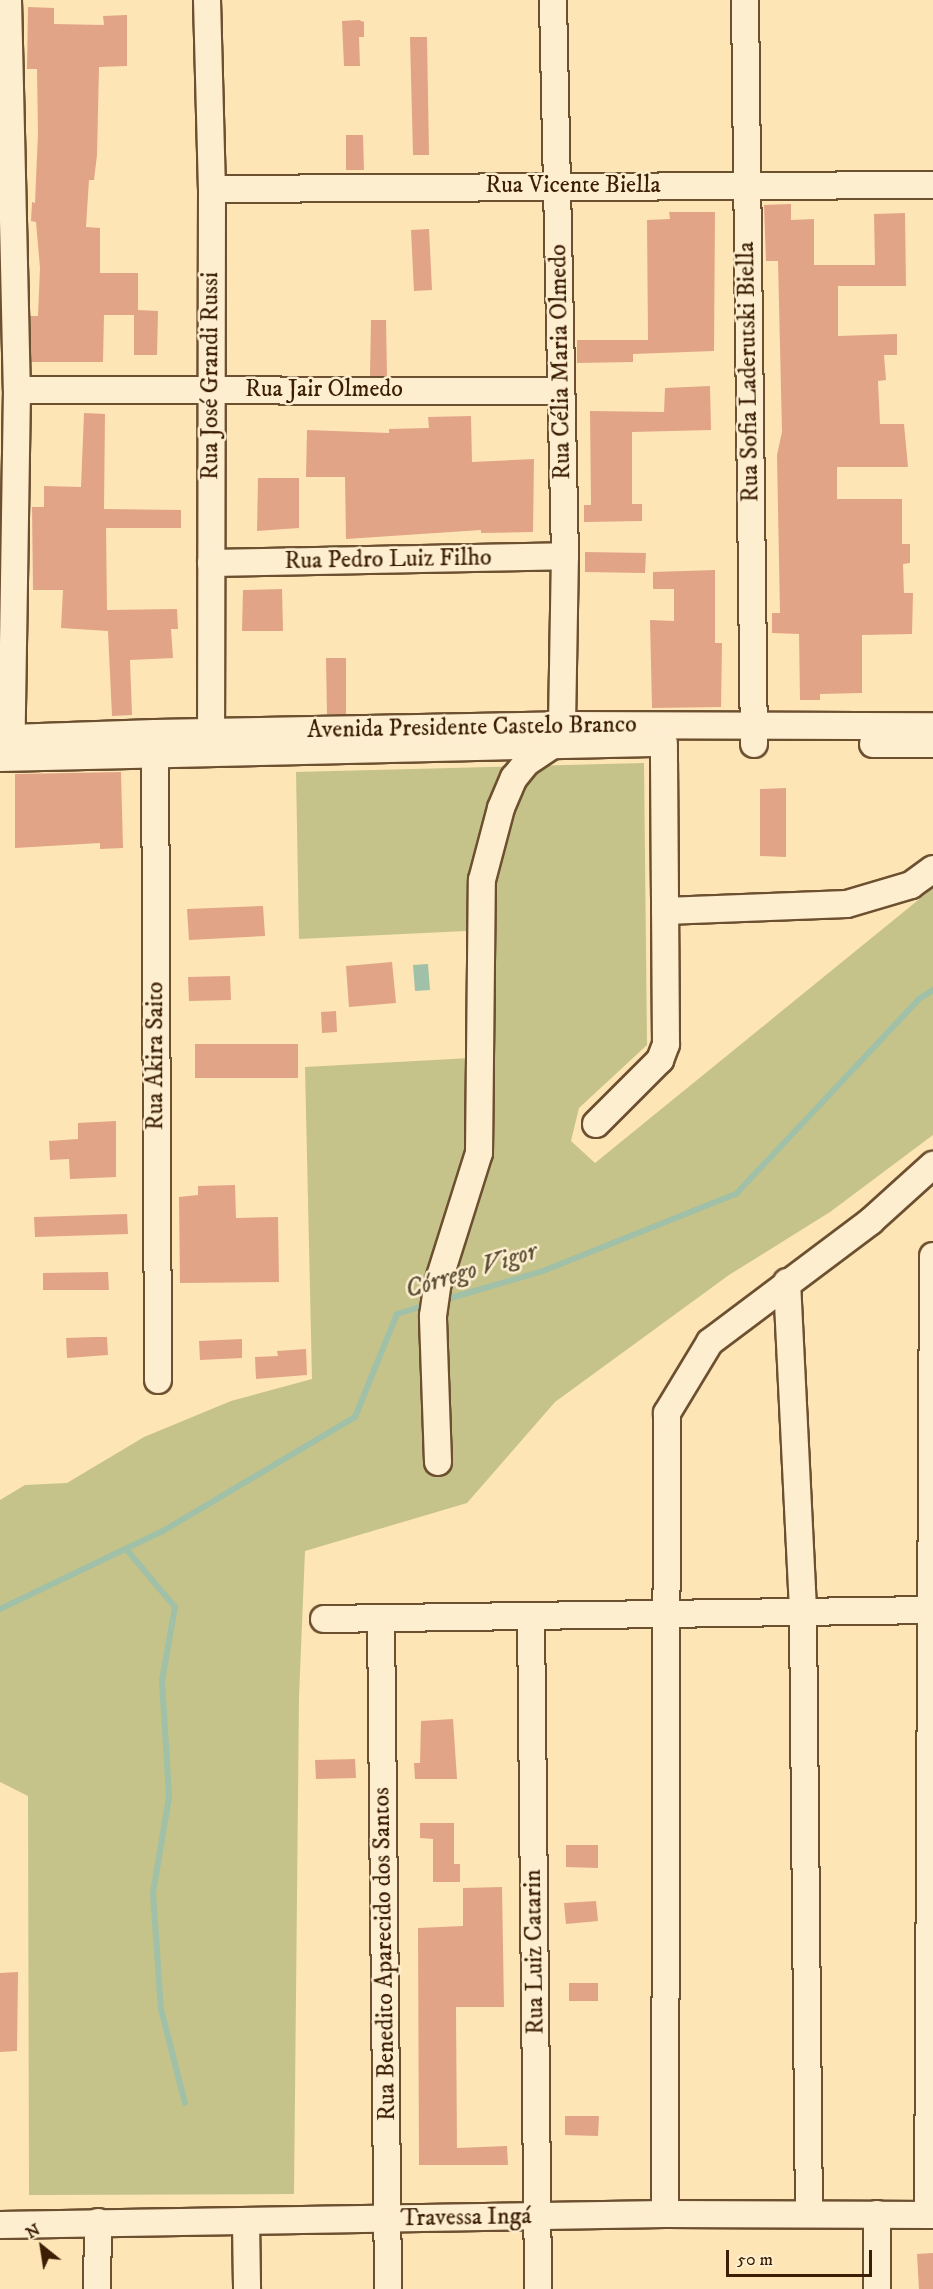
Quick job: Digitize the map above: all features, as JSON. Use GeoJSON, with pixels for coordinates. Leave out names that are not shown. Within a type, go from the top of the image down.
{"type":"FeatureCollection","features":[{"type":"Feature","properties":{"kind":"street"},"geometry":{"type":"LineString","coordinates":[[5,748],[11,369],[5,169],[8,0]]}},
{"type":"Feature","properties":{"kind":"street","name":"Rua José Grandi Russi"},"geometry":{"type":"LineString","coordinates":[[207,0],[212,189],[209,389],[210,742]]}},
{"type":"Feature","properties":{"kind":"street","name":"Rua Célia Maria Olmedo"},"geometry":{"type":"LineString","coordinates":[[553,0],[564,556],[559,734]]}},
{"type":"Feature","properties":{"kind":"street","name":"Rua Sofia Laderutski Biella"},"geometry":{"type":"LineString","coordinates":[[745,0],[745,186],[754,736]]}},
{"type":"Feature","properties":{"kind":"street","name":"Rua Vicente Biella"},"geometry":{"type":"LineString","coordinates":[[212,189],[558,185],[933,185]]}},
{"type":"Feature","properties":{"kind":"street","name":"Rua Jair Olmedo"},"geometry":{"type":"LineString","coordinates":[[11,369],[209,389],[560,392]]}},
{"type":"Feature","properties":{"kind":"street","name":"Rua Pedro Luiz Filho"},"geometry":{"type":"LineString","coordinates":[[211,563],[564,556]]}},
{"type":"Feature","properties":{"kind":"street","name":"Avenida Presidente Castelo Branco"},"geometry":{"type":"LineString","coordinates":[[559,734],[664,743],[933,726]]}},
{"type":"Feature","properties":{"kind":"street"},"geometry":{"type":"LineString","coordinates":[[438,1462],[433,1316],[437,1286],[479,1153],[482,880],[501,808],[514,778],[526,763],[559,734]]}},
{"type":"Feature","properties":{"kind":"street","name":"Avenida Presidente Castelo Branco"},"geometry":{"type":"LineString","coordinates":[[5,748],[559,734],[754,736],[933,744]]}},
{"type":"Feature","properties":{"kind":"street","name":"Rua Akira Saito"},"geometry":{"type":"LineString","coordinates":[[155,743],[158,1380]]}},
{"type":"Feature","properties":{"kind":"street"},"geometry":{"type":"LineString","coordinates":[[596,1124],[660,1060],[666,1044],[664,743]]}},
{"type":"Feature","properties":{"kind":"street"},"geometry":{"type":"LineString","coordinates":[[665,911],[847,904],[911,885],[933,869]]}},
{"type":"Feature","properties":{"kind":"street"},"geometry":{"type":"LineString","coordinates":[[665,2214],[667,1413],[710,1342],[871,1221],[933,1165]]}},
{"type":"Feature","properties":{"kind":"street"},"geometry":{"type":"LineString","coordinates":[[931,2215],[933,1256]]}},
{"type":"Feature","properties":{"kind":"street"},"geometry":{"type":"LineString","coordinates":[[787,1282],[802,1615],[809,2214]]}},
{"type":"Feature","properties":{"kind":"street"},"geometry":{"type":"LineString","coordinates":[[324,1619],[665,1613],[802,1615],[932,1610]]}},
{"type":"Feature","properties":{"kind":"street","name":"Rua Luiz Catarin"},"geometry":{"type":"LineString","coordinates":[[531,1616],[538,2289]]}},
{"type":"Feature","properties":{"kind":"street","name":"Rua Benedito Aparecido dos Santos"},"geometry":{"type":"LineString","coordinates":[[381,1618],[388,2289]]}},
{"type":"Feature","properties":{"kind":"street","name":"Travessa Ingá"},"geometry":{"type":"LineString","coordinates":[[0,2225],[665,2214],[931,2215]]}},
{"type":"Feature","properties":{"kind":"street"},"geometry":{"type":"LineString","coordinates":[[877,2214],[878,2289]]}},
{"type":"Feature","properties":{"kind":"street"},"geometry":{"type":"LineString","coordinates":[[97,2289],[98,2222]]}},
{"type":"Feature","properties":{"kind":"street"},"geometry":{"type":"LineString","coordinates":[[246,2222],[247,2289]]}},
{"type":"Feature","properties":{"kind":"shaded area"},"geometry":{"type":"Polygon","coordinates":[[[644,763],[647,1045],[579,1108],[571,1141],[595,1163],[933,888],[933,1135],[830,1212],[729,1275],[555,1402],[467,1503],[305,1551],[299,1697],[294,2194],[29,2195],[28,1796],[0,1782],[0,1500],[25,1485],[67,1483],[144,1437],[231,1401],[312,1379],[305,1067],[471,1058],[466,931],[299,939],[296,772],[644,763]]]}},
{"type":"Feature","properties":{"kind":"shaded area"},"geometry":{"type":"Polygon","coordinates":[[[428,964],[430,990],[415,991],[413,965],[428,964]]]}},
{"type":"Feature","properties":{"kind":"building"},"geometry":{"type":"Polygon","coordinates":[[[28,7],[54,8],[54,24],[104,25],[103,16],[127,15],[127,66],[99,67],[97,155],[94,180],[89,180],[86,227],[100,228],[100,273],[138,273],[138,310],[158,311],[157,355],[134,355],[134,315],[104,315],[103,362],[31,362],[30,316],[38,316],[40,268],[36,222],[31,221],[32,202],[35,203],[38,133],[37,69],[27,69],[28,7]]]}},
{"type":"Feature","properties":{"kind":"building"},"geometry":{"type":"Polygon","coordinates":[[[342,21],[364,22],[364,37],[359,37],[360,66],[344,66],[342,21]]]}},
{"type":"Feature","properties":{"kind":"building"},"geometry":{"type":"Polygon","coordinates":[[[410,37],[427,37],[429,155],[413,155],[410,37]]]}},
{"type":"Feature","properties":{"kind":"building"},"geometry":{"type":"Polygon","coordinates":[[[346,135],[363,135],[364,170],[346,170],[346,135]]]}},
{"type":"Feature","properties":{"kind":"building"},"geometry":{"type":"Polygon","coordinates":[[[791,204],[791,220],[814,219],[814,265],[875,265],[874,214],[905,213],[906,286],[838,286],[838,336],[897,334],[897,355],[884,355],[886,380],[878,381],[880,424],[904,424],[908,467],[837,467],[837,499],[902,499],[902,544],[910,544],[910,563],[903,564],[904,593],[913,593],[912,634],[862,635],[862,693],[820,694],[820,700],[800,700],[799,634],[772,633],[772,613],[780,613],[777,455],[782,432],[778,261],[766,261],[764,205],[791,204]]]}},
{"type":"Feature","properties":{"kind":"building"},"geometry":{"type":"Polygon","coordinates":[[[669,212],[715,212],[714,351],[633,354],[633,362],[577,363],[577,340],[648,340],[647,220],[670,219],[669,212]]]}},
{"type":"Feature","properties":{"kind":"building"},"geometry":{"type":"Polygon","coordinates":[[[429,229],[432,290],[414,291],[411,230],[429,229]]]}},
{"type":"Feature","properties":{"kind":"building"},"geometry":{"type":"Polygon","coordinates":[[[371,320],[386,320],[387,376],[370,376],[371,320]]]}},
{"type":"Feature","properties":{"kind":"building"},"geometry":{"type":"Polygon","coordinates":[[[710,386],[711,430],[632,432],[632,504],[642,504],[642,521],[584,522],[584,505],[591,505],[590,411],[664,412],[665,388],[710,386]]]}},
{"type":"Feature","properties":{"kind":"building"},"geometry":{"type":"Polygon","coordinates":[[[84,413],[105,414],[104,509],[181,510],[181,528],[106,528],[107,610],[177,609],[178,629],[171,629],[173,658],[130,660],[132,715],[112,716],[108,631],[61,628],[63,590],[33,590],[32,507],[44,507],[44,486],[81,487],[84,413]]]}},
{"type":"Feature","properties":{"kind":"building"},"geometry":{"type":"Polygon","coordinates":[[[471,416],[472,462],[534,459],[533,532],[481,533],[481,530],[346,539],[345,477],[306,477],[307,430],[389,433],[389,429],[429,428],[428,417],[471,416]]]}},
{"type":"Feature","properties":{"kind":"building"},"geometry":{"type":"Polygon","coordinates":[[[258,478],[299,478],[299,528],[257,531],[258,478]]]}},
{"type":"Feature","properties":{"kind":"building"},"geometry":{"type":"Polygon","coordinates":[[[585,552],[646,553],[645,573],[585,572],[585,552]]]}},
{"type":"Feature","properties":{"kind":"building"},"geometry":{"type":"Polygon","coordinates":[[[715,570],[715,643],[722,643],[721,707],[652,708],[650,620],[674,621],[674,589],[653,589],[653,572],[715,570]]]}},
{"type":"Feature","properties":{"kind":"building"},"geometry":{"type":"Polygon","coordinates":[[[282,589],[283,631],[242,631],[243,590],[282,589]]]}},
{"type":"Feature","properties":{"kind":"building"},"geometry":{"type":"Polygon","coordinates":[[[326,658],[346,658],[346,714],[327,714],[326,658]]]}},
{"type":"Feature","properties":{"kind":"building"},"geometry":{"type":"Polygon","coordinates":[[[121,772],[123,848],[100,849],[100,843],[15,848],[15,774],[121,772]]]}},
{"type":"Feature","properties":{"kind":"building"},"geometry":{"type":"Polygon","coordinates":[[[786,788],[786,857],[760,856],[760,789],[786,788]]]}},
{"type":"Feature","properties":{"kind":"building"},"geometry":{"type":"Polygon","coordinates":[[[263,906],[265,936],[189,940],[187,909],[263,906]]]}},
{"type":"Feature","properties":{"kind":"building"},"geometry":{"type":"Polygon","coordinates":[[[392,962],[396,1003],[349,1007],[346,966],[392,962]]]}},
{"type":"Feature","properties":{"kind":"building"},"geometry":{"type":"Polygon","coordinates":[[[230,976],[231,1000],[189,1001],[188,977],[230,976]]]}},
{"type":"Feature","properties":{"kind":"building"},"geometry":{"type":"Polygon","coordinates":[[[336,1011],[337,1032],[322,1033],[321,1012],[336,1011]]]}},
{"type":"Feature","properties":{"kind":"building"},"geometry":{"type":"Polygon","coordinates":[[[195,1044],[298,1044],[298,1078],[195,1078],[195,1044]]]}},
{"type":"Feature","properties":{"kind":"building"},"geometry":{"type":"Polygon","coordinates":[[[116,1121],[116,1177],[70,1179],[69,1159],[50,1160],[49,1141],[78,1139],[78,1123],[116,1121]]]}},
{"type":"Feature","properties":{"kind":"building"},"geometry":{"type":"Polygon","coordinates":[[[235,1185],[236,1218],[278,1217],[279,1282],[180,1283],[179,1197],[198,1195],[198,1186],[235,1185]]]}},
{"type":"Feature","properties":{"kind":"building"},"geometry":{"type":"Polygon","coordinates":[[[127,1214],[128,1234],[35,1237],[34,1217],[127,1214]]]}},
{"type":"Feature","properties":{"kind":"building"},"geometry":{"type":"Polygon","coordinates":[[[108,1272],[109,1290],[43,1290],[43,1273],[108,1272]]]}},
{"type":"Feature","properties":{"kind":"building"},"geometry":{"type":"Polygon","coordinates":[[[107,1337],[108,1355],[67,1358],[66,1338],[107,1337]]]}},
{"type":"Feature","properties":{"kind":"building"},"geometry":{"type":"Polygon","coordinates":[[[242,1339],[242,1358],[200,1360],[199,1341],[242,1339]]]}},
{"type":"Feature","properties":{"kind":"building"},"geometry":{"type":"Polygon","coordinates":[[[306,1349],[307,1375],[256,1379],[255,1357],[278,1356],[277,1351],[306,1349]]]}},
{"type":"Feature","properties":{"kind":"building"},"geometry":{"type":"Polygon","coordinates":[[[453,1719],[457,1779],[415,1779],[414,1763],[420,1763],[421,1721],[453,1719]]]}},
{"type":"Feature","properties":{"kind":"building"},"geometry":{"type":"Polygon","coordinates":[[[355,1759],[356,1778],[316,1779],[315,1760],[355,1759]]]}},
{"type":"Feature","properties":{"kind":"building"},"geometry":{"type":"Polygon","coordinates":[[[420,1823],[454,1823],[454,1864],[460,1864],[460,1882],[433,1882],[433,1839],[420,1838],[420,1823]]]}},
{"type":"Feature","properties":{"kind":"building"},"geometry":{"type":"Polygon","coordinates":[[[566,1845],[598,1845],[598,1868],[566,1867],[566,1845]]]}},
{"type":"Feature","properties":{"kind":"building"},"geometry":{"type":"Polygon","coordinates":[[[502,1887],[504,2007],[456,2007],[457,2148],[507,2146],[508,2165],[419,2165],[418,1928],[463,1926],[463,1888],[502,1887]]]}},
{"type":"Feature","properties":{"kind":"building"},"geometry":{"type":"Polygon","coordinates":[[[596,1901],[598,1921],[566,1924],[564,1903],[596,1901]]]}},
{"type":"Feature","properties":{"kind":"building"},"geometry":{"type":"Polygon","coordinates":[[[18,1972],[17,2051],[0,2052],[0,1973],[18,1972]]]}},
{"type":"Feature","properties":{"kind":"building"},"geometry":{"type":"Polygon","coordinates":[[[569,1983],[598,1983],[598,2001],[569,2001],[569,1983]]]}},
{"type":"Feature","properties":{"kind":"building"},"geometry":{"type":"Polygon","coordinates":[[[565,2116],[599,2116],[598,2136],[565,2135],[565,2116]]]}},
{"type":"Feature","properties":{"kind":"building"},"geometry":{"type":"Polygon","coordinates":[[[933,2253],[933,2289],[919,2289],[917,2254],[933,2253]]]}},
{"type":"Feature","properties":{"kind":"waterway","name":"Córrego Vigor"},"geometry":{"type":"LineString","coordinates":[[440,1301],[543,1271],[736,1194],[919,999],[933,990]]}},
{"type":"Feature","properties":{"kind":"waterway","name":"Córrego Vigor"},"geometry":{"type":"LineString","coordinates":[[0,1609],[163,1531],[355,1417],[397,1314],[427,1305]]}},
{"type":"Feature","properties":{"kind":"waterway"},"geometry":{"type":"LineString","coordinates":[[126,1549],[175,1607],[162,1681],[169,1797],[153,1893],[161,2009],[185,2103]]}}]}
